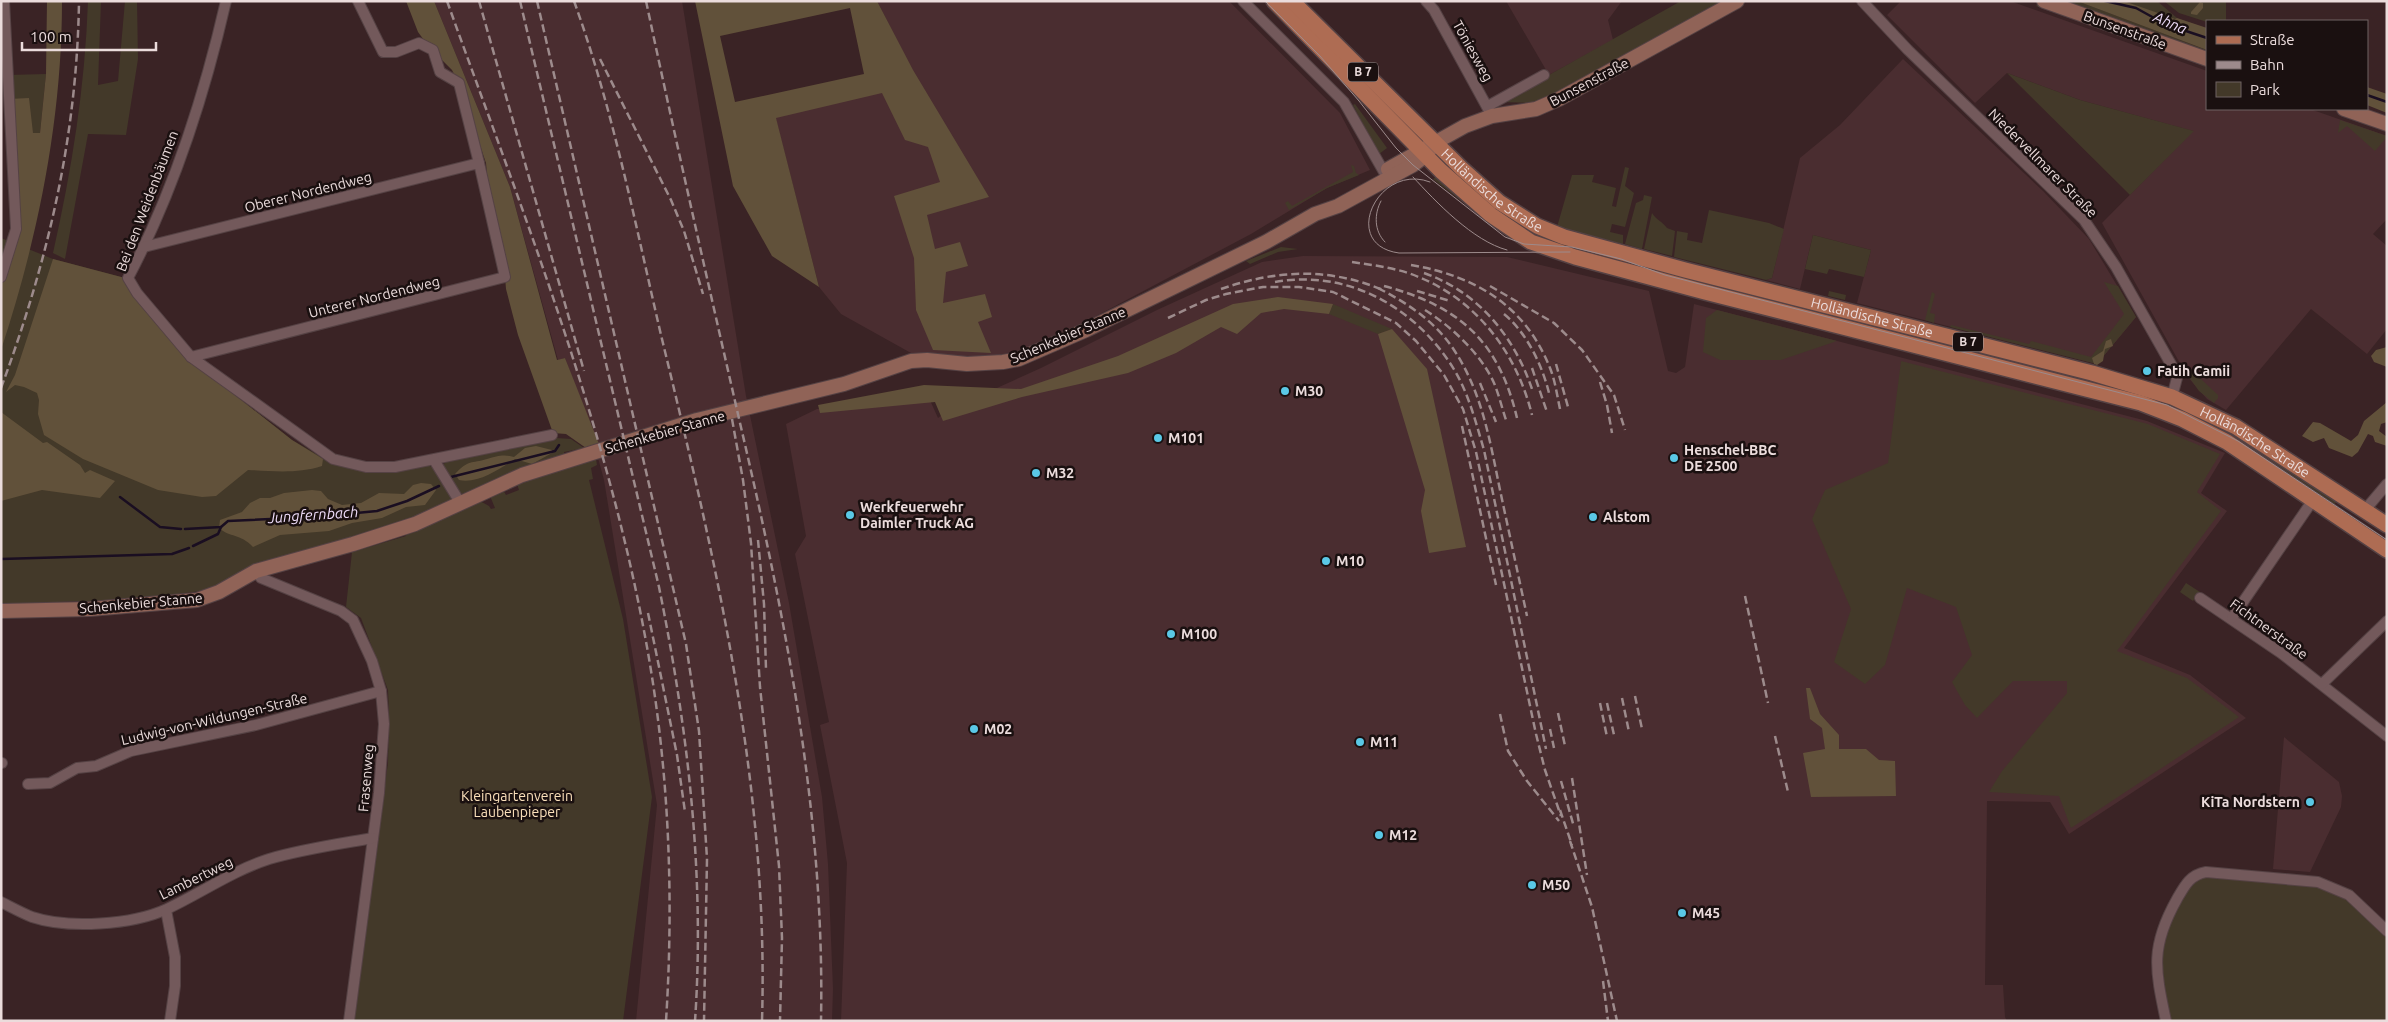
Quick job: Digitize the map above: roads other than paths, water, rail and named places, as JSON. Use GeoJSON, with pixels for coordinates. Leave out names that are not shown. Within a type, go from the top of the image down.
{"type":"FeatureCollection","features":[{"type":"Feature","properties":{"kind":"main road","name":"Holländische Straße"},"geometry":{"type":"LineString","coordinates":[[1274,1],[1423,154],[1491,215],[1523,237],[1546,248],[1705,292],[2140,403],[2182,419],[2227,442],[2387,550]]}},
{"type":"Feature","properties":{"kind":"main road","name":"Holländische Straße"},"geometry":{"type":"LineString","coordinates":[[1292,1],[1461,168],[1513,212],[1542,228],[1564,237],[1685,270],[2092,373],[2172,397],[2236,427],[2387,525]]}},
{"type":"Feature","properties":{"kind":"main road"},"geometry":{"type":"LineString","coordinates":[[2330,512],[2338,512],[2343,509],[2344,496]]}},
{"type":"Feature","properties":{"kind":"street"},"geometry":{"type":"LineString","coordinates":[[1,276],[16,229],[4,1]]}},
{"type":"Feature","properties":{"kind":"street","name":"Bei den Weidenbäumen"},"geometry":{"type":"LineString","coordinates":[[226,1],[204,89],[165,200],[144,248],[128,278],[137,293],[191,357],[333,459],[352,464],[383,467],[434,460],[552,435]]}},
{"type":"Feature","properties":{"kind":"street"},"geometry":{"type":"LineString","coordinates":[[358,1],[383,52],[396,52],[419,43],[433,50],[440,72],[459,83],[479,163]]}},
{"type":"Feature","properties":{"kind":"street"},"geometry":{"type":"LineString","coordinates":[[1243,1],[1344,102],[1384,172]]}},
{"type":"Feature","properties":{"kind":"street","name":"Töniesweg"},"geometry":{"type":"LineString","coordinates":[[1426,1],[1434,10],[1490,111]]}},
{"type":"Feature","properties":{"kind":"street","name":"Bunsenstraße"},"geometry":{"type":"LineString","coordinates":[[1490,111],[1536,108],[1559,99],[1736,1]]}},
{"type":"Feature","properties":{"kind":"street","name":"Niedervellmarer Straße"},"geometry":{"type":"LineString","coordinates":[[1862,1],[1908,50],[2084,220],[2116,267],[2172,366],[2177,378],[2172,397]]}},
{"type":"Feature","properties":{"kind":"street","name":"Bunsenstraße"},"geometry":{"type":"LineString","coordinates":[[2044,1],[2206,60]]}},
{"type":"Feature","properties":{"kind":"street","name":"Bunsenstraße"},"geometry":{"type":"LineString","coordinates":[[1435,143],[1490,111],[1544,75]]}},
{"type":"Feature","properties":{"kind":"street"},"geometry":{"type":"LineString","coordinates":[[2347,110],[2387,124]]}},
{"type":"Feature","properties":{"kind":"street","name":"Holländische Straße"},"geometry":{"type":"LineString","coordinates":[[1423,154],[1435,143]]}},
{"type":"Feature","properties":{"kind":"street","name":"Schenkebier Stanne"},"geometry":{"type":"LineString","coordinates":[[1315,214],[1410,155],[1423,154]]}},
{"type":"Feature","properties":{"kind":"street","name":"Schenkebier Stanne"},"geometry":{"type":"LineString","coordinates":[[1,611],[90,609],[197,600],[219,592],[256,571],[282,562],[353,544],[415,524],[522,475],[697,420],[844,384],[911,361],[927,360],[967,364],[1019,359],[1086,330],[1266,242],[1315,214],[1338,206],[1423,154]]}},
{"type":"Feature","properties":{"kind":"street","name":"Oberer Nordendweg"},"geometry":{"type":"LineString","coordinates":[[144,248],[479,163]]}},
{"type":"Feature","properties":{"kind":"street","name":"Unterer Nordendweg"},"geometry":{"type":"LineString","coordinates":[[191,357],[506,277],[479,163]]}},
{"type":"Feature","properties":{"kind":"street"},"geometry":{"type":"LineString","coordinates":[[1,238],[12,242]]}},
{"type":"Feature","properties":{"kind":"street"},"geometry":{"type":"LineString","coordinates":[[434,460],[461,504]]}},
{"type":"Feature","properties":{"kind":"street"},"geometry":{"type":"LineString","coordinates":[[2365,510],[2387,484]]}},
{"type":"Feature","properties":{"kind":"street"},"geometry":{"type":"LineString","coordinates":[[2232,618],[2313,500]]}},
{"type":"Feature","properties":{"kind":"street"},"geometry":{"type":"LineString","coordinates":[[282,562],[278,571],[278,578],[282,587]]}},
{"type":"Feature","properties":{"kind":"street","name":"Frasenweg"},"geometry":{"type":"LineString","coordinates":[[256,571],[260,578],[341,611],[353,620],[372,661],[381,691],[384,730],[374,838],[349,1021]]}},
{"type":"Feature","properties":{"kind":"street","name":"Fichtnerstraße"},"geometry":{"type":"LineString","coordinates":[[2200,598],[2232,618],[2322,684],[2387,736]]}},
{"type":"Feature","properties":{"kind":"street"},"geometry":{"type":"LineString","coordinates":[[2322,684],[2387,621]]}},
{"type":"Feature","properties":{"kind":"street","name":"Ludwig-von-Wildungen-Straße"},"geometry":{"type":"LineString","coordinates":[[28,784],[50,783],[77,768],[96,766],[131,751],[256,725],[381,691]]}},
{"type":"Feature","properties":{"kind":"street","name":"Lambertweg"},"geometry":{"type":"LineString","coordinates":[[1,902],[33,917],[87,925],[119,922],[166,910],[220,880],[269,860],[325,846],[374,838]]}},
{"type":"Feature","properties":{"kind":"street"},"geometry":{"type":"LineString","coordinates":[[2166,1021],[2156,976],[2156,952],[2160,931],[2184,885],[2194,874],[2206,872],[2312,880],[2349,895],[2387,931]]}},
{"type":"Feature","properties":{"kind":"street"},"geometry":{"type":"LineString","coordinates":[[166,910],[175,957],[175,986],[170,1021]]}},
{"type":"Feature","properties":{"kind":"waterway","name":"Ahna"},"geometry":{"type":"LineString","coordinates":[[2105,1],[2136,8],[2165,24],[2206,38]]}},
{"type":"Feature","properties":{"kind":"waterway","name":"Ahna"},"geometry":{"type":"LineString","coordinates":[[2368,95],[2387,102]]}},
{"type":"Feature","properties":{"kind":"waterway","name":"Jungfernbach"},"geometry":{"type":"LineString","coordinates":[[451,477],[555,451],[559,445]]}},
{"type":"Feature","properties":{"kind":"waterway","name":"Jungfernbach"},"geometry":{"type":"LineString","coordinates":[[185,529],[221,527],[228,521],[315,517],[377,511],[407,501],[439,486]]}},
{"type":"Feature","properties":{"kind":"waterway","name":"Jungfernbach"},"geometry":{"type":"LineString","coordinates":[[120,497],[160,527],[181,529]]}},
{"type":"Feature","properties":{"kind":"waterway"},"geometry":{"type":"LineString","coordinates":[[193,546],[218,534],[221,527]]}},
{"type":"Feature","properties":{"kind":"waterway"},"geometry":{"type":"LineString","coordinates":[[1,559],[172,554],[189,548]]}},
{"type":"Feature","properties":{"kind":"tram line"},"geometry":{"type":"LineString","coordinates":[[1265,1],[1320,56],[1396,148],[1413,165],[1505,237],[1524,244],[1572,247],[1621,259],[1665,275],[2167,405],[2238,441],[2387,540]]}},
{"type":"Feature","properties":{"kind":"tram line"},"geometry":{"type":"LineString","coordinates":[[1413,177],[1444,209],[1468,230],[1507,250]]}},
{"type":"Feature","properties":{"kind":"tram line"},"geometry":{"type":"LineString","coordinates":[[1430,182],[1411,179],[1395,184],[1382,194],[1373,207],[1369,222],[1371,236],[1381,247],[1399,253],[1570,252]]}},
{"type":"Feature","properties":{"kind":"tram line"},"geometry":{"type":"LineString","coordinates":[[1381,201],[1377,211],[1376,222],[1381,238],[1385,242]]}},
{"type":"Feature","properties":{"kind":"railway"},"geometry":{"type":"LineString","coordinates":[[1,388],[33,293],[57,198],[73,101],[79,1]]}},
{"type":"Feature","properties":{"kind":"railway"},"geometry":{"type":"LineString","coordinates":[[447,1],[560,320],[610,482],[630,564],[647,647],[665,786],[670,927],[666,1021]]}},
{"type":"Feature","properties":{"kind":"railway"},"geometry":{"type":"LineString","coordinates":[[479,1],[584,371]]}},
{"type":"Feature","properties":{"kind":"railway"},"geometry":{"type":"LineString","coordinates":[[520,1],[659,587],[669,641],[686,749],[696,857],[698,966],[695,1021]]}},
{"type":"Feature","properties":{"kind":"railway"},"geometry":{"type":"LineString","coordinates":[[537,1],[686,644],[699,731],[707,859],[704,1021]]}},
{"type":"Feature","properties":{"kind":"railway"},"geometry":{"type":"LineString","coordinates":[[574,1],[612,125],[701,505],[735,675],[748,761],[757,847],[762,933],[762,1021]]}},
{"type":"Feature","properties":{"kind":"railway"},"geometry":{"type":"LineString","coordinates":[[646,1],[757,497],[787,645],[809,795],[816,870],[821,945],[821,1021]]}},
{"type":"Feature","properties":{"kind":"railway"},"geometry":{"type":"LineString","coordinates":[[600,59],[671,200],[684,231],[703,294]]}},
{"type":"Feature","properties":{"kind":"railway"},"geometry":{"type":"LineString","coordinates":[[1352,262],[1408,273],[1453,295],[1472,310],[1503,347],[1525,391],[1532,415]]}},
{"type":"Feature","properties":{"kind":"railway"},"geometry":{"type":"LineString","coordinates":[[1411,265],[1434,270],[1477,286],[1495,297],[1512,311],[1527,327],[1539,346],[1552,373],[1560,409]]}},
{"type":"Feature","properties":{"kind":"railway"},"geometry":{"type":"LineString","coordinates":[[1424,273],[1443,281],[1461,292],[1492,318],[1515,351],[1532,389]]}},
{"type":"Feature","properties":{"kind":"railway"},"geometry":{"type":"LineString","coordinates":[[1221,289],[1262,278],[1302,274],[1342,277],[1383,290]]}},
{"type":"Feature","properties":{"kind":"railway"},"geometry":{"type":"LineString","coordinates":[[1275,282],[1302,280],[1329,282],[1354,288],[1378,298],[1401,312],[1421,329],[1455,371],[1468,399],[1484,450],[1546,749]]}},
{"type":"Feature","properties":{"kind":"railway"},"geometry":{"type":"LineString","coordinates":[[1384,286],[1411,294],[1434,304],[1454,316],[1472,331],[1487,348],[1499,368],[1509,391],[1517,418]]}},
{"type":"Feature","properties":{"kind":"railway"},"geometry":{"type":"LineString","coordinates":[[1490,286],[1554,323],[1582,350],[1614,395],[1625,430]]}},
{"type":"Feature","properties":{"kind":"railway"},"geometry":{"type":"LineString","coordinates":[[1168,318],[1206,300],[1263,287],[1299,287],[1333,292],[1396,323],[1416,341],[1444,375],[1463,409],[1476,452],[1536,734],[1545,770],[1561,816]]}},
{"type":"Feature","properties":{"kind":"railway"},"geometry":{"type":"LineString","coordinates":[[1378,288],[1410,307],[1438,330],[1454,350],[1472,383],[1484,417],[1527,616]]}},
{"type":"Feature","properties":{"kind":"railway"},"geometry":{"type":"LineString","coordinates":[[1417,291],[1450,301]]}},
{"type":"Feature","properties":{"kind":"railway"},"geometry":{"type":"LineString","coordinates":[[1425,310],[1445,324],[1465,342],[1482,362],[1494,383],[1506,420]]}},
{"type":"Feature","properties":{"kind":"railway"},"geometry":{"type":"LineString","coordinates":[[1504,314],[1520,330],[1532,350],[1538,361],[1549,393]]}},
{"type":"Feature","properties":{"kind":"railway"},"geometry":{"type":"LineString","coordinates":[[1556,364],[1568,407]]}},
{"type":"Feature","properties":{"kind":"railway"},"geometry":{"type":"LineString","coordinates":[[1532,368],[1547,412]]}},
{"type":"Feature","properties":{"kind":"railway"},"geometry":{"type":"LineString","coordinates":[[1600,382],[1607,405],[1612,433]]}},
{"type":"Feature","properties":{"kind":"railway"},"geometry":{"type":"LineString","coordinates":[[1480,383],[1496,422]]}},
{"type":"Feature","properties":{"kind":"railway"},"geometry":{"type":"LineString","coordinates":[[732,419],[743,480],[751,543],[760,687],[779,866],[782,938],[780,1021]]}},
{"type":"Feature","properties":{"kind":"railway"},"geometry":{"type":"LineString","coordinates":[[1462,426],[1496,585]]}},
{"type":"Feature","properties":{"kind":"railway"},"geometry":{"type":"LineString","coordinates":[[758,540],[764,604],[766,669]]}},
{"type":"Feature","properties":{"kind":"railway"},"geometry":{"type":"LineString","coordinates":[[1745,596],[1768,703]]}},
{"type":"Feature","properties":{"kind":"railway"},"geometry":{"type":"LineString","coordinates":[[648,613],[677,755],[685,812]]}},
{"type":"Feature","properties":{"kind":"railway"},"geometry":{"type":"LineString","coordinates":[[1635,696],[1642,729]]}},
{"type":"Feature","properties":{"kind":"railway"},"geometry":{"type":"LineString","coordinates":[[1622,698],[1629,732]]}},
{"type":"Feature","properties":{"kind":"railway"},"geometry":{"type":"LineString","coordinates":[[1600,703],[1607,737]]}},
{"type":"Feature","properties":{"kind":"railway"},"geometry":{"type":"LineString","coordinates":[[1607,703],[1614,735]]}},
{"type":"Feature","properties":{"kind":"railway"},"geometry":{"type":"LineString","coordinates":[[1558,713],[1565,746]]}},
{"type":"Feature","properties":{"kind":"railway"},"geometry":{"type":"LineString","coordinates":[[1500,714],[1508,751],[1527,781],[1559,821]]}},
{"type":"Feature","properties":{"kind":"railway"},"geometry":{"type":"LineString","coordinates":[[1550,729],[1554,748]]}},
{"type":"Feature","properties":{"kind":"railway"},"geometry":{"type":"LineString","coordinates":[[1775,736],[1788,792]]}},
{"type":"Feature","properties":{"kind":"railway"},"geometry":{"type":"LineString","coordinates":[[1572,778],[1587,875]]}},
{"type":"Feature","properties":{"kind":"railway"},"geometry":{"type":"LineString","coordinates":[[1561,781],[1574,827]]}},
{"type":"Feature","properties":{"kind":"railway"},"geometry":{"type":"LineString","coordinates":[[1560,810],[1572,845]]}},
{"type":"Feature","properties":{"kind":"railway"},"geometry":{"type":"LineString","coordinates":[[1570,841],[1592,907],[1617,1021]]}},
{"type":"Feature","properties":{"kind":"railway"},"geometry":{"type":"LineString","coordinates":[[1603,981],[1608,1021]]}},
{"type":"Feature","properties":{"kind":"place","name":"Fatih Camii"},"geometry":{"type":"Point","coordinates":[2147,371]}},
{"type":"Feature","properties":{"kind":"place","name":"M30"},"geometry":{"type":"Point","coordinates":[1285,391]}},
{"type":"Feature","properties":{"kind":"place","name":"M101"},"geometry":{"type":"Point","coordinates":[1158,438]}},
{"type":"Feature","properties":{"kind":"place","name":"Henschel-BBC DE 2500"},"geometry":{"type":"Point","coordinates":[1674,458]}},
{"type":"Feature","properties":{"kind":"place","name":"M32"},"geometry":{"type":"Point","coordinates":[1036,473]}},
{"type":"Feature","properties":{"kind":"place","name":"Werkfeuerwehr Daimler Truck AG"},"geometry":{"type":"Point","coordinates":[850,515]}},
{"type":"Feature","properties":{"kind":"place","name":"Alstom"},"geometry":{"type":"Point","coordinates":[1593,517]}},
{"type":"Feature","properties":{"kind":"place","name":"M10"},"geometry":{"type":"Point","coordinates":[1326,561]}},
{"type":"Feature","properties":{"kind":"place","name":"M100"},"geometry":{"type":"Point","coordinates":[1171,634]}},
{"type":"Feature","properties":{"kind":"place","name":"M02"},"geometry":{"type":"Point","coordinates":[974,729]}},
{"type":"Feature","properties":{"kind":"place","name":"M11"},"geometry":{"type":"Point","coordinates":[1360,742]}},
{"type":"Feature","properties":{"kind":"place","name":"KiTa Nordstern"},"geometry":{"type":"Point","coordinates":[2310,802]}},
{"type":"Feature","properties":{"kind":"place","name":"M12"},"geometry":{"type":"Point","coordinates":[1379,835]}},
{"type":"Feature","properties":{"kind":"place","name":"M50"},"geometry":{"type":"Point","coordinates":[1532,885]}},
{"type":"Feature","properties":{"kind":"place","name":"M45"},"geometry":{"type":"Point","coordinates":[1682,913]}},
{"type":"Feature","properties":{"kind":"park label","name":"Kleingartenverein Laubenpieper"},"geometry":{"type":"Point","coordinates":[517,804]}}]}
